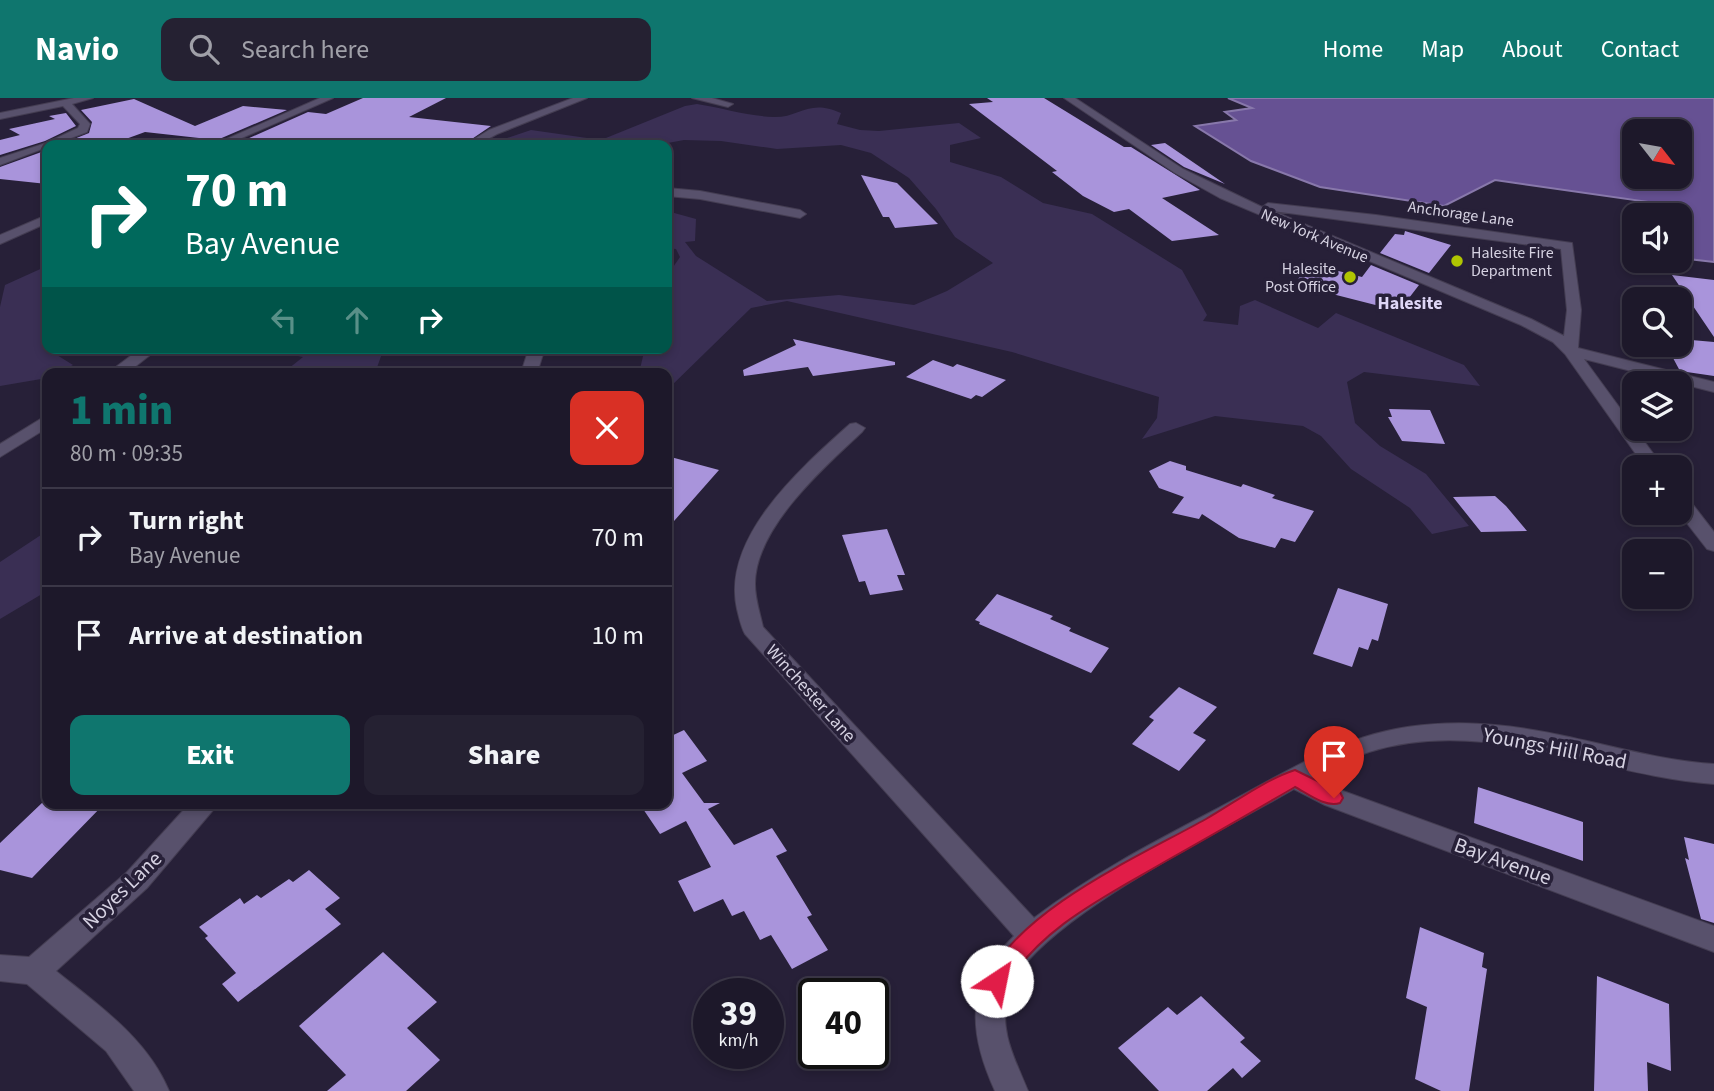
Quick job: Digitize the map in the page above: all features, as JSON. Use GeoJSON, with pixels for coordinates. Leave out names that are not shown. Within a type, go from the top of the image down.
{"type":"FeatureCollection","features":[{"type":"Feature","properties":{"kind":"street"},"geometry":{"type":"LineString","coordinates":[[0,116],[88,98]]}},
{"type":"Feature","properties":{"kind":"street"},"geometry":{"type":"LineString","coordinates":[[230,140],[328,98]]}},
{"type":"Feature","properties":{"kind":"street"},"geometry":{"type":"LineString","coordinates":[[479,140],[582,98]]}},
{"type":"Feature","properties":{"kind":"street"},"geometry":{"type":"LineString","coordinates":[[697,98],[728,104]]}},
{"type":"Feature","properties":{"kind":"street","name":"New York Avenue"},"geometry":{"type":"LineString","coordinates":[[1069,98],[1179,171],[1244,205],[1539,328],[1558,339],[1570,351]]}},
{"type":"Feature","properties":{"kind":"street"},"geometry":{"type":"LineString","coordinates":[[61,140],[83,130],[85,124],[65,103]]}},
{"type":"Feature","properties":{"kind":"street"},"geometry":{"type":"LineString","coordinates":[[0,162],[42,148]]}},
{"type":"Feature","properties":{"kind":"street"},"geometry":{"type":"LineString","coordinates":[[672,192],[700,195],[800,214]]}},
{"type":"Feature","properties":{"kind":"street","name":"Anchorage Lane"},"geometry":{"type":"LineString","coordinates":[[1244,205],[1376,219],[1567,246],[1574,310],[1570,351]]}},
{"type":"Feature","properties":{"kind":"street"},"geometry":{"type":"LineString","coordinates":[[0,240],[42,221]]}},
{"type":"Feature","properties":{"kind":"street"},"geometry":{"type":"LineString","coordinates":[[1570,351],[1714,387]]}},
{"type":"Feature","properties":{"kind":"street"},"geometry":{"type":"LineString","coordinates":[[1570,351],[1645,455]]}},
{"type":"Feature","properties":{"kind":"street"},"geometry":{"type":"LineString","coordinates":[[123,368],[143,354]]}},
{"type":"Feature","properties":{"kind":"street"},"geometry":{"type":"LineString","coordinates":[[0,452],[42,423]]}},
{"type":"Feature","properties":{"kind":"street","name":"Winchester Lane"},"geometry":{"type":"LineString","coordinates":[[856,428],[817,463],[761,532],[744,579],[753,629],[1032,936]]}},
{"type":"Feature","properties":{"kind":"street"},"geometry":{"type":"LineString","coordinates":[[1692,517],[1714,545]]}},
{"type":"Feature","properties":{"kind":"street","name":"Youngs Hill Road"},"geometry":{"type":"LineString","coordinates":[[1012,1091],[997,1062],[992,1042],[990,1000],[1008,962],[1032,936],[1098,890],[1349,750],[1368,743],[1410,735],[1453,732],[1523,737],[1650,766],[1714,774]]}},
{"type":"Feature","properties":{"kind":"street","name":"Bay Avenue"},"geometry":{"type":"LineString","coordinates":[[1295,778],[1343,801],[1714,939]]}},
{"type":"Feature","properties":{"kind":"street","name":"Noyes Lane"},"geometry":{"type":"LineString","coordinates":[[34,971],[137,880],[201,809]]}},
{"type":"Feature","properties":{"kind":"street"},"geometry":{"type":"LineString","coordinates":[[0,968],[34,971],[117,1040],[153,1091]]}},
{"type":"Feature","properties":{"kind":"shaded area"},"geometry":{"type":"Polygon","coordinates":[[[1228,98],[1714,98],[1714,262],[1692,259],[1692,203],[1656,203],[1495,180],[1444,206],[1320,187],[1251,161],[1195,126],[1236,120],[1225,112],[1252,108],[1228,98]]]}},
{"type":"Feature","properties":{"kind":"shaded area"},"geometry":{"type":"Polygon","coordinates":[[[697,104],[773,117],[820,107],[841,113],[837,124],[860,130],[879,131],[959,123],[981,138],[950,145],[950,162],[1001,177],[1043,203],[1092,214],[1182,270],[1207,315],[1203,321],[1238,325],[1240,306],[1255,300],[1318,328],[1336,313],[1464,365],[1480,386],[1364,372],[1347,382],[1355,423],[1380,446],[1426,474],[1469,526],[1432,534],[1410,508],[1351,469],[1321,436],[1303,426],[1215,416],[1142,439],[1157,418],[1159,397],[1012,352],[787,301],[751,308],[672,385],[672,368],[640,368],[644,354],[672,354],[672,269],[680,257],[676,249],[672,249],[672,212],[696,219],[695,241],[685,242],[696,256],[767,301],[839,295],[914,305],[947,291],[993,263],[955,237],[936,209],[909,178],[871,153],[841,145],[777,149],[721,141],[601,140],[685,106],[697,104]]]}},
{"type":"Feature","properties":{"kind":"shaded area"},"geometry":{"type":"Polygon","coordinates":[[[531,130],[601,140],[501,140],[531,130]]]}},
{"type":"Feature","properties":{"kind":"shaded area"},"geometry":{"type":"Polygon","coordinates":[[[42,268],[42,354],[55,354],[73,365],[67,368],[42,368],[42,379],[0,386],[0,307],[5,285],[42,268]]]}},
{"type":"Feature","properties":{"kind":"shaded area"},"geometry":{"type":"Polygon","coordinates":[[[288,354],[382,354],[377,368],[289,368],[303,357],[288,354]]]}},
{"type":"Feature","properties":{"kind":"shaded area"},"geometry":{"type":"Polygon","coordinates":[[[42,534],[42,594],[0,619],[0,562],[42,534]]]}},
{"type":"Feature","properties":{"kind":"building"},"geometry":{"type":"Polygon","coordinates":[[[363,98],[446,98],[409,117],[491,126],[470,140],[245,140],[308,112],[326,114],[363,98]]]}},
{"type":"Feature","properties":{"kind":"building"},"geometry":{"type":"Polygon","coordinates":[[[987,98],[1044,98],[1124,147],[1131,147],[1200,190],[1162,198],[1219,235],[1172,241],[1129,209],[1114,212],[1083,196],[1052,172],[1057,171],[969,104],[993,102],[987,98]]]}},
{"type":"Feature","properties":{"kind":"building"},"geometry":{"type":"Polygon","coordinates":[[[134,99],[195,126],[243,106],[287,110],[217,140],[145,132],[123,140],[72,140],[89,133],[92,122],[81,110],[134,99]]]}},
{"type":"Feature","properties":{"kind":"building"},"geometry":{"type":"Polygon","coordinates":[[[66,113],[76,126],[42,142],[0,155],[0,140],[20,135],[9,129],[55,119],[49,116],[66,113]]]}},
{"type":"Feature","properties":{"kind":"building"},"geometry":{"type":"Polygon","coordinates":[[[1165,143],[1225,184],[1184,167],[1151,145],[1165,143]]]}},
{"type":"Feature","properties":{"kind":"building"},"geometry":{"type":"Polygon","coordinates":[[[42,152],[42,183],[0,179],[0,167],[42,152]]]}},
{"type":"Feature","properties":{"kind":"building"},"geometry":{"type":"Polygon","coordinates":[[[861,175],[897,183],[938,224],[895,228],[889,217],[883,217],[861,175]]]}},
{"type":"Feature","properties":{"kind":"building"},"geometry":{"type":"Polygon","coordinates":[[[1405,231],[1451,245],[1429,273],[1380,253],[1395,234],[1404,235],[1405,231]]]}},
{"type":"Feature","properties":{"kind":"building"},"geometry":{"type":"Polygon","coordinates":[[[1303,262],[1362,277],[1371,265],[1419,285],[1399,311],[1297,285],[1303,262]]]}},
{"type":"Feature","properties":{"kind":"building"},"geometry":{"type":"Polygon","coordinates":[[[1672,275],[1714,280],[1714,337],[1692,305],[1692,287],[1680,287],[1672,275]]]}},
{"type":"Feature","properties":{"kind":"building"},"geometry":{"type":"Polygon","coordinates":[[[793,339],[895,362],[895,365],[813,376],[808,367],[744,376],[743,370],[796,345],[793,339]]]}},
{"type":"Feature","properties":{"kind":"building"},"geometry":{"type":"Polygon","coordinates":[[[1692,340],[1714,342],[1714,376],[1680,371],[1672,357],[1692,357],[1692,340]]]}},
{"type":"Feature","properties":{"kind":"building"},"geometry":{"type":"Polygon","coordinates":[[[933,360],[953,367],[957,364],[1006,380],[982,397],[976,395],[971,399],[906,377],[933,360]]]}},
{"type":"Feature","properties":{"kind":"building"},"geometry":{"type":"Polygon","coordinates":[[[1389,409],[1430,410],[1445,444],[1402,441],[1388,417],[1392,417],[1389,409]]]}},
{"type":"Feature","properties":{"kind":"building"},"geometry":{"type":"Polygon","coordinates":[[[672,457],[719,470],[672,523],[672,457]]]}},
{"type":"Feature","properties":{"kind":"building"},"geometry":{"type":"Polygon","coordinates":[[[1170,461],[1186,466],[1186,470],[1241,487],[1243,484],[1275,495],[1272,498],[1314,511],[1295,542],[1281,538],[1275,548],[1239,538],[1202,514],[1199,519],[1172,513],[1184,497],[1159,488],[1149,471],[1170,461]]]}},
{"type":"Feature","properties":{"kind":"building"},"geometry":{"type":"Polygon","coordinates":[[[1495,496],[1527,531],[1481,532],[1453,497],[1495,496]]]}},
{"type":"Feature","properties":{"kind":"building"},"geometry":{"type":"Polygon","coordinates":[[[887,529],[905,575],[897,575],[903,590],[870,595],[865,581],[859,582],[842,535],[887,529]]]}},
{"type":"Feature","properties":{"kind":"building"},"geometry":{"type":"Polygon","coordinates":[[[1338,588],[1388,604],[1378,641],[1372,639],[1368,650],[1359,647],[1352,667],[1313,654],[1338,588]]]}},
{"type":"Feature","properties":{"kind":"building"},"geometry":{"type":"Polygon","coordinates":[[[997,594],[1053,616],[1050,619],[1071,628],[1069,631],[1109,648],[1091,673],[979,624],[980,622],[975,620],[997,594]]]}},
{"type":"Feature","properties":{"kind":"building"},"geometry":{"type":"Polygon","coordinates":[[[1179,687],[1217,707],[1193,733],[1206,740],[1179,771],[1132,744],[1154,720],[1149,717],[1179,687]]]}},
{"type":"Feature","properties":{"kind":"building"},"geometry":{"type":"Polygon","coordinates":[[[684,730],[707,761],[682,773],[704,803],[720,803],[708,809],[734,845],[772,828],[787,851],[776,856],[812,915],[807,917],[828,950],[792,969],[771,935],[760,940],[744,911],[732,916],[723,899],[694,912],[678,881],[711,867],[686,821],[660,834],[643,809],[672,809],[672,736],[684,730]]]}},
{"type":"Feature","properties":{"kind":"building"},"geometry":{"type":"Polygon","coordinates":[[[1478,787],[1583,822],[1583,861],[1474,823],[1478,787]]]}},
{"type":"Feature","properties":{"kind":"building"},"geometry":{"type":"Polygon","coordinates":[[[42,803],[42,809],[99,809],[32,878],[0,870],[0,843],[42,803]]]}},
{"type":"Feature","properties":{"kind":"building"},"geometry":{"type":"Polygon","coordinates":[[[1684,837],[1714,844],[1714,923],[1701,919],[1685,858],[1689,860],[1684,837]]]}},
{"type":"Feature","properties":{"kind":"building"},"geometry":{"type":"Polygon","coordinates":[[[309,870],[340,898],[325,909],[341,924],[238,1002],[222,984],[236,973],[205,938],[208,936],[199,927],[240,898],[244,904],[257,895],[261,898],[289,879],[293,882],[309,870]]]}},
{"type":"Feature","properties":{"kind":"building"},"geometry":{"type":"Polygon","coordinates":[[[1420,927],[1484,953],[1482,967],[1487,969],[1469,1091],[1441,1091],[1415,1079],[1427,1007],[1406,998],[1420,927]]]}},
{"type":"Feature","properties":{"kind":"building"},"geometry":{"type":"Polygon","coordinates":[[[383,952],[437,1002],[407,1028],[440,1060],[406,1091],[327,1091],[346,1075],[299,1026],[383,952]]]}},
{"type":"Feature","properties":{"kind":"building"},"geometry":{"type":"Polygon","coordinates":[[[1597,976],[1669,1004],[1671,1071],[1647,1062],[1648,1091],[1594,1091],[1597,976]]]}},
{"type":"Feature","properties":{"kind":"building"},"geometry":{"type":"Polygon","coordinates":[[[1201,996],[1245,1038],[1240,1042],[1261,1061],[1242,1078],[1233,1068],[1207,1091],[1159,1091],[1118,1048],[1168,1007],[1177,1015],[1201,996]]]}},
{"type":"Feature","properties":{"kind":"place","name":"Halesite Fire Department"},"geometry":{"type":"Point","coordinates":[1457,261]}},
{"type":"Feature","properties":{"kind":"place","name":"Halesite Post Office"},"geometry":{"type":"Point","coordinates":[1350,277]}},
{"type":"Feature","properties":{"kind":"district","name":"Halesite"},"geometry":{"type":"Point","coordinates":[1410,303]}},
{"type":"Feature","properties":{"kind":"route"},"geometry":{"type":"LineString","coordinates":[[997,981],[1008,962],[1032,936],[1088,896],[1295,778],[1334,798]]}}]}
